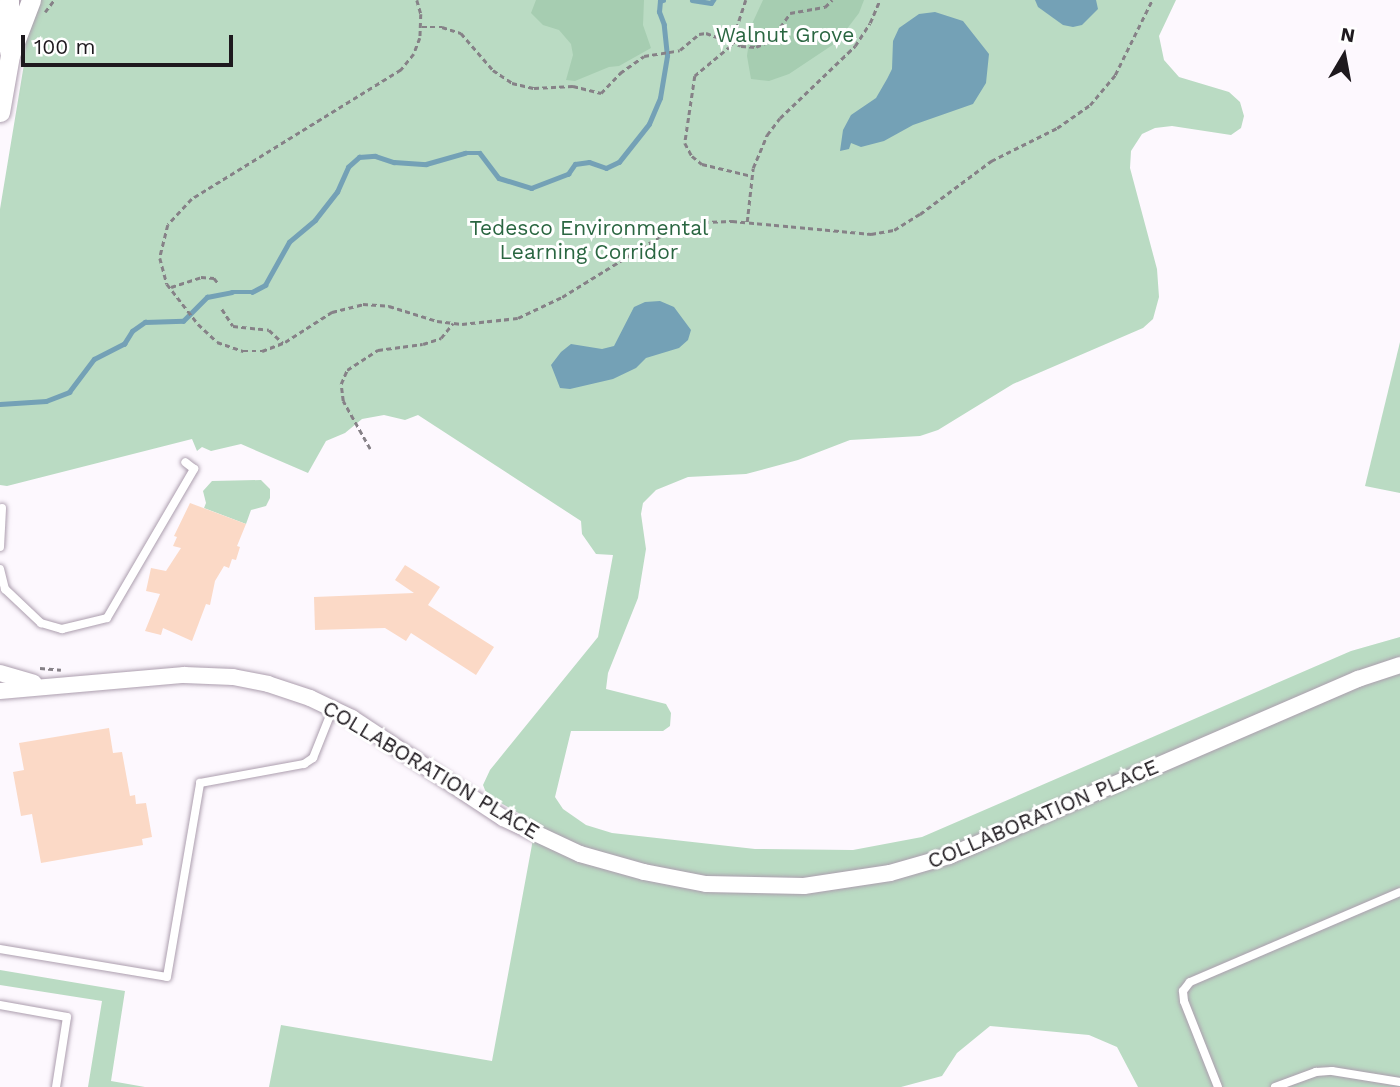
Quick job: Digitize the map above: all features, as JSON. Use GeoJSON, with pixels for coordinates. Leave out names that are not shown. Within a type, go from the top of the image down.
{"type":"FeatureCollection","features":[{"type":"Feature","properties":{"kind":"street"},"geometry":{"type":"LineString","coordinates":[[9,0],[10,55]]}},
{"type":"Feature","properties":{"kind":"street"},"geometry":{"type":"LineString","coordinates":[[0,112],[10,55],[31,0]]}},
{"type":"Feature","properties":{"kind":"street","name":"COLLABORATION PLACE"},"geometry":{"type":"LineString","coordinates":[[0,691],[184,674],[233,677],[284,688],[333,708],[503,818],[580,854],[676,879],[734,886],[804,886],[879,875],[949,856],[1338,687],[1400,665]]}},
{"type":"Feature","properties":{"kind":"street","name":"COLLABORATION PLACE"},"geometry":{"type":"LineString","coordinates":[[0,673],[47,686]]}},
{"type":"Feature","properties":{"kind":"lane"},"geometry":{"type":"LineString","coordinates":[[0,569],[5,589],[41,624],[62,629],[107,618],[194,469],[185,462]]}},
{"type":"Feature","properties":{"kind":"lane"},"geometry":{"type":"LineString","coordinates":[[0,547],[2,508]]}},
{"type":"Feature","properties":{"kind":"lane"},"geometry":{"type":"LineString","coordinates":[[0,949],[167,977],[200,783],[304,764],[313,758],[333,708]]}},
{"type":"Feature","properties":{"kind":"lane"},"geometry":{"type":"LineString","coordinates":[[1219,1087],[1184,1002],[1183,991],[1190,982],[1400,892]]}},
{"type":"Feature","properties":{"kind":"lane"},"geometry":{"type":"LineString","coordinates":[[0,1005],[67,1017],[57,1087]]}},
{"type":"Feature","properties":{"kind":"lane"},"geometry":{"type":"LineString","coordinates":[[1275,1087],[1316,1072],[1343,1073],[1400,1082]]}},
{"type":"Feature","properties":{"kind":"path"},"geometry":{"type":"LineString","coordinates":[[51,4],[54,0]]}},
{"type":"Feature","properties":{"kind":"path"},"geometry":{"type":"LineString","coordinates":[[418,0],[422,27],[414,54],[396,75],[192,199],[174,214],[161,247],[161,266],[177,299],[217,342],[243,351],[262,351],[283,343],[331,312],[363,304],[389,306],[453,323],[490,324],[528,314],[674,229],[711,221],[871,234],[894,230],[920,214],[991,160],[1066,122],[1098,97],[1115,75],[1152,0]]}},
{"type":"Feature","properties":{"kind":"path"},"geometry":{"type":"LineString","coordinates":[[746,0],[734,41],[695,76],[685,143],[692,156],[702,164],[752,176]]}},
{"type":"Feature","properties":{"kind":"path"},"geometry":{"type":"LineString","coordinates":[[422,27],[442,27],[461,33],[493,70],[512,83],[534,88],[573,86],[598,93],[608,89],[620,74],[644,56],[680,50],[699,34],[713,34],[748,47],[764,44],[770,41],[790,13],[825,7],[832,0]]}},
{"type":"Feature","properties":{"kind":"path"},"geometry":{"type":"LineString","coordinates":[[747,222],[752,176],[761,146],[771,129],[855,46],[880,0]]}},
{"type":"Feature","properties":{"kind":"path"},"geometry":{"type":"LineString","coordinates":[[170,288],[201,277],[214,278],[219,283]]}},
{"type":"Feature","properties":{"kind":"path"},"geometry":{"type":"LineString","coordinates":[[222,309],[233,326],[272,331],[283,343]]}},
{"type":"Feature","properties":{"kind":"path"},"geometry":{"type":"LineString","coordinates":[[370,449],[343,401],[341,384],[347,370],[378,349],[423,344],[442,338],[453,323]]}},
{"type":"Feature","properties":{"kind":"green space","name":"Tedesco Environmental Learning Corridor"},"geometry":{"type":"Polygon","coordinates":[[[38,0],[1176,0],[1159,36],[1164,60],[1179,77],[1229,92],[1240,102],[1244,116],[1241,128],[1231,135],[1172,126],[1155,128],[1142,134],[1131,151],[1130,168],[1157,269],[1159,297],[1153,319],[1143,328],[1013,384],[938,430],[920,436],[850,440],[798,460],[746,474],[688,477],[656,490],[643,503],[641,514],[646,549],[638,598],[608,673],[606,689],[666,704],[671,713],[670,726],[663,731],[571,731],[555,797],[563,809],[586,825],[612,833],[755,849],[853,850],[922,837],[1351,651],[1400,637],[1400,1087],[1138,1087],[1117,1047],[1089,1035],[990,1026],[957,1053],[942,1076],[901,1087],[269,1087],[281,1025],[492,1061],[536,823],[487,795],[483,785],[490,770],[598,637],[613,555],[596,554],[582,534],[581,521],[418,415],[405,420],[384,415],[362,419],[345,433],[326,441],[308,473],[241,444],[211,451],[202,447],[197,451],[192,439],[7,486],[0,485],[0,209],[25,58],[26,33],[38,0]]]}},
{"type":"Feature","properties":{"kind":"green space"},"geometry":{"type":"Polygon","coordinates":[[[536,0],[644,0],[643,25],[651,48],[619,66],[609,67],[575,81],[566,80],[573,55],[571,44],[559,30],[543,25],[531,13],[536,0]]]}},
{"type":"Feature","properties":{"kind":"green space","name":"Walnut Grove"},"geometry":{"type":"Polygon","coordinates":[[[763,0],[864,0],[859,13],[837,42],[789,74],[769,81],[751,79],[747,56],[751,26],[763,0]]]}},
{"type":"Feature","properties":{"kind":"green space"},"geometry":{"type":"Polygon","coordinates":[[[1400,342],[1400,493],[1365,486],[1400,342]]]}},
{"type":"Feature","properties":{"kind":"green space"},"geometry":{"type":"Polygon","coordinates":[[[261,480],[270,489],[270,498],[266,506],[251,510],[246,524],[204,508],[206,503],[203,491],[212,481],[261,480]]]}},
{"type":"Feature","properties":{"kind":"green space"},"geometry":{"type":"Polygon","coordinates":[[[0,970],[125,991],[111,1081],[145,1087],[88,1087],[102,1001],[0,985],[0,970]]]}},
{"type":"Feature","properties":{"kind":"water"},"geometry":{"type":"Polygon","coordinates":[[[1035,0],[1096,0],[1098,9],[1082,25],[1073,27],[1063,25],[1038,7],[1035,0]]]}},
{"type":"Feature","properties":{"kind":"water"},"geometry":{"type":"Polygon","coordinates":[[[935,12],[963,21],[989,54],[986,83],[973,104],[913,125],[884,141],[861,147],[851,143],[849,149],[840,151],[843,130],[851,115],[876,98],[892,69],[893,41],[899,28],[919,14],[935,12]]]}},
{"type":"Feature","properties":{"kind":"water"},"geometry":{"type":"Polygon","coordinates":[[[660,301],[674,307],[691,330],[688,340],[679,348],[646,358],[636,368],[613,379],[570,389],[560,388],[551,365],[561,352],[571,344],[602,349],[614,346],[634,307],[645,302],[660,301]]]}},
{"type":"Feature","properties":{"kind":"building"},"geometry":{"type":"Polygon","coordinates":[[[190,503],[246,524],[237,546],[240,547],[236,560],[232,559],[229,568],[224,566],[215,581],[210,605],[206,604],[192,641],[163,628],[161,635],[145,631],[160,594],[146,591],[151,568],[166,571],[181,548],[173,546],[177,537],[174,536],[190,503]]]}},
{"type":"Feature","properties":{"kind":"building"},"geometry":{"type":"Polygon","coordinates":[[[405,565],[440,587],[428,605],[494,647],[476,675],[411,633],[406,641],[385,628],[315,630],[314,597],[414,593],[395,580],[405,565]]]}},
{"type":"Feature","properties":{"kind":"building"},"geometry":{"type":"Polygon","coordinates":[[[109,728],[113,753],[122,752],[130,796],[135,795],[136,804],[146,803],[152,837],[142,839],[143,845],[41,863],[32,814],[21,816],[13,772],[24,770],[19,743],[109,728]]]}},
{"type":"Feature","properties":{"kind":"waterway"},"geometry":{"type":"LineString","coordinates":[[0,404],[46,401],[69,392],[94,359],[124,344],[132,331],[145,322],[183,321],[207,297],[232,292],[252,292],[265,285],[289,242],[315,220],[337,192],[348,167],[359,157],[375,156],[394,162],[426,164],[465,153],[480,153],[499,178],[531,188],[568,174],[575,164],[589,162],[606,168],[619,162],[649,124],[660,98],[667,56],[664,25],[659,12],[660,1],[663,0]]}},
{"type":"Feature","properties":{"kind":"waterway"},"geometry":{"type":"LineString","coordinates":[[692,0],[711,3],[713,0]]}}]}
